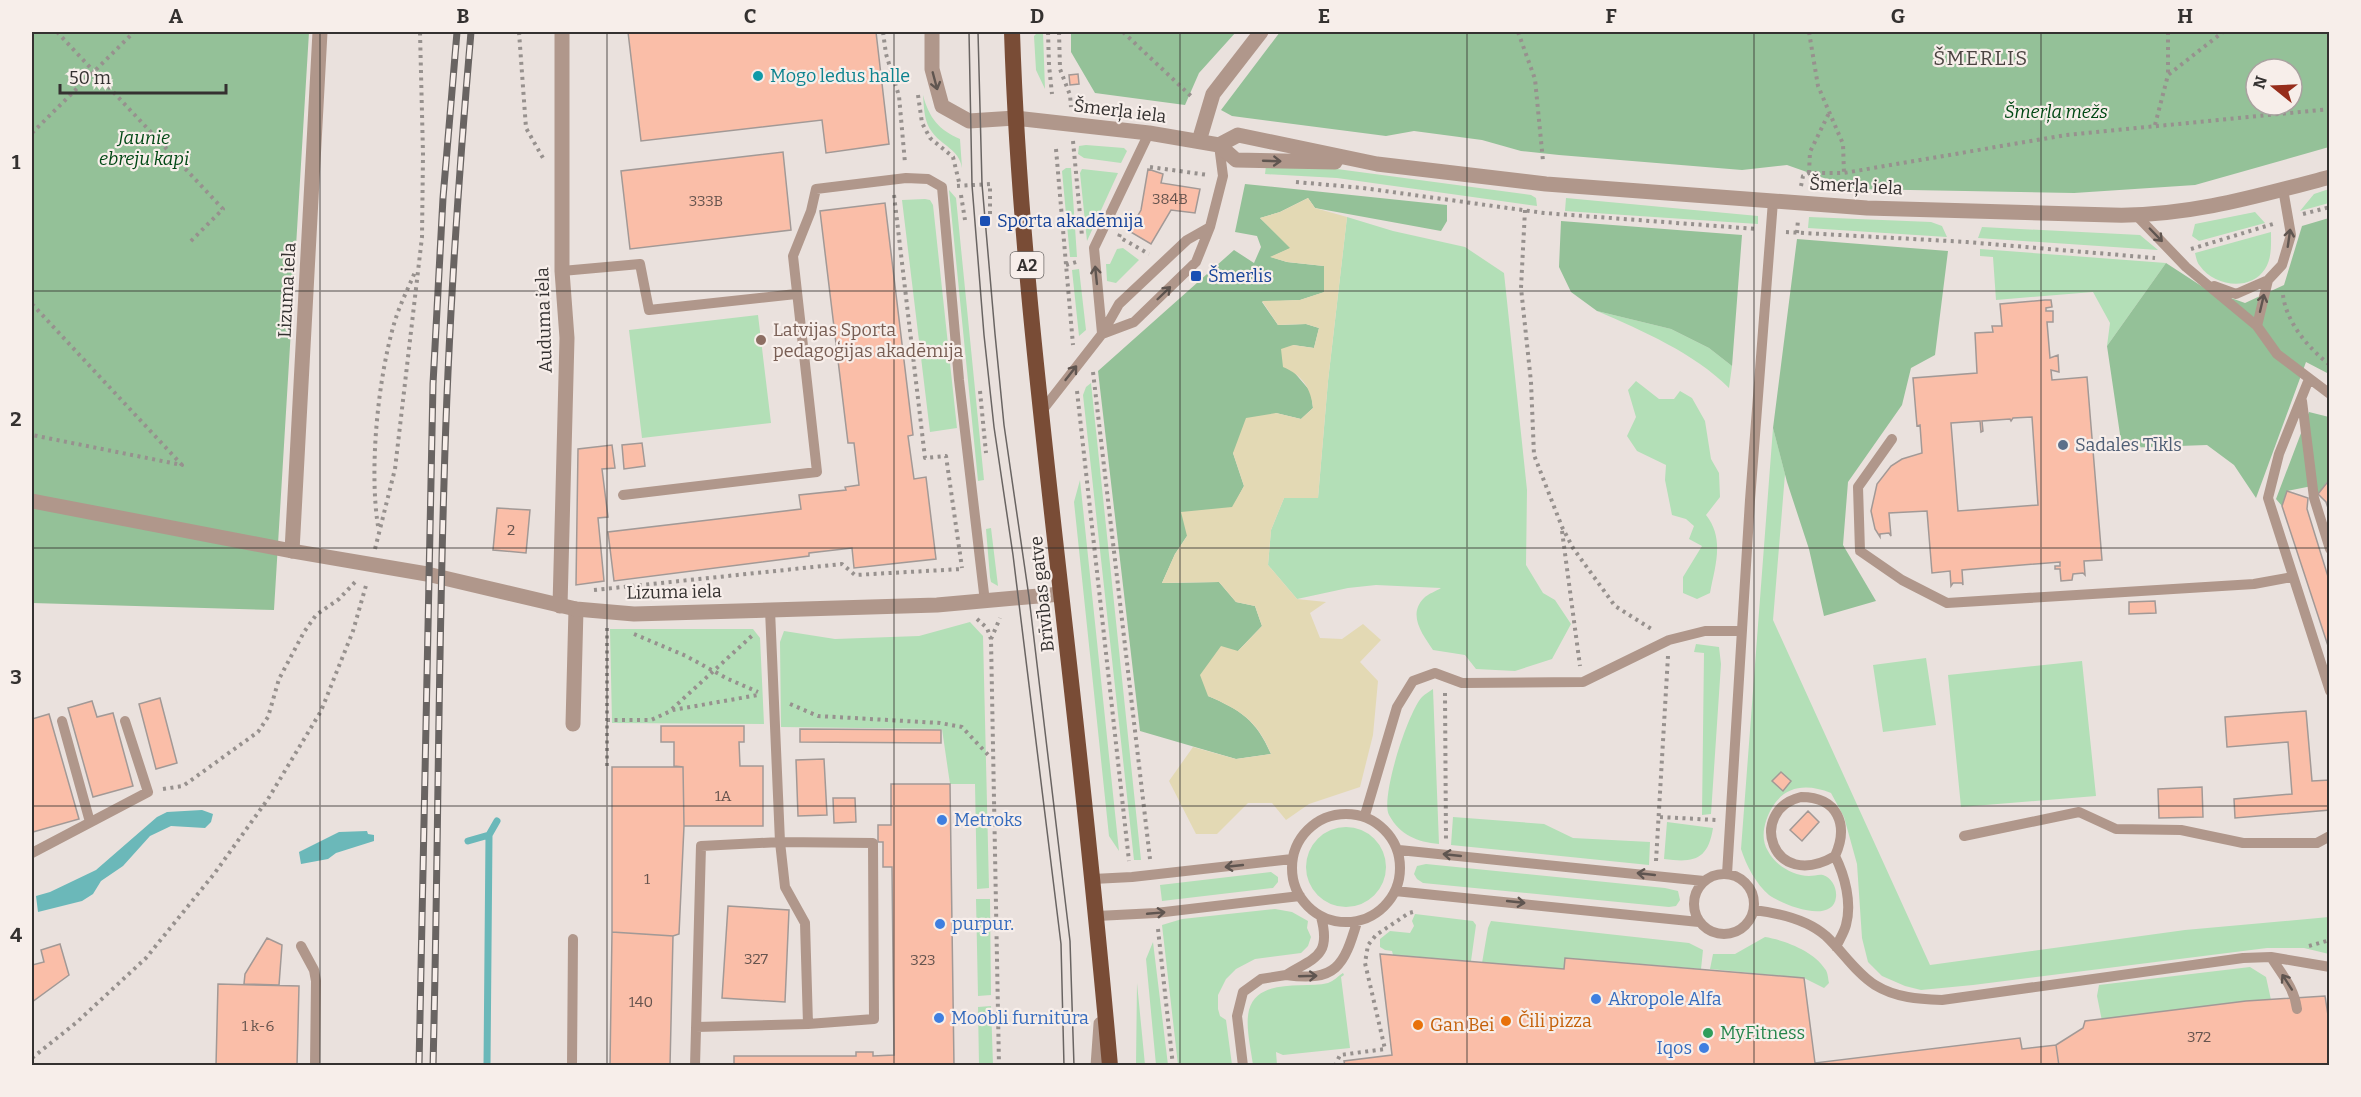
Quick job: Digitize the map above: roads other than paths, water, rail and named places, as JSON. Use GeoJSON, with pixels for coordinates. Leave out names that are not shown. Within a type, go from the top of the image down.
{"type":"FeatureCollection","features":[{"type":"Feature","properties":{"kind":"highway","name":"Brīvības gatve"},"geometry":{"type":"LineString","coordinates":[[1012,32],[1015,118],[1040,412],[1097,916],[1110,1065]]}},
{"type":"Feature","properties":{"kind":"street","name":"Lizuma iela"},"geometry":{"type":"LineString","coordinates":[[292,551],[320,32]]}},
{"type":"Feature","properties":{"kind":"street","name":"Auduma iela"},"geometry":{"type":"LineString","coordinates":[[560,606],[567,338],[562,271],[562,32]]}},
{"type":"Feature","properties":{"kind":"street"},"geometry":{"type":"LineString","coordinates":[[932,32],[932,69],[942,106],[969,121],[1015,118]]}},
{"type":"Feature","properties":{"kind":"street"},"geometry":{"type":"LineString","coordinates":[[1199,141],[1213,94],[1261,32]]}},
{"type":"Feature","properties":{"kind":"street","name":"Šmerļa iela"},"geometry":{"type":"LineString","coordinates":[[1015,118],[1199,141],[1219,145],[1236,160],[1377,164]]}},
{"type":"Feature","properties":{"kind":"street","name":"Šmerļa iela"},"geometry":{"type":"LineString","coordinates":[[1219,145],[1238,135],[1377,164],[1546,184],[1867,208],[2137,216],[2197,209],[2330,177]]}},
{"type":"Feature","properties":{"kind":"street","name":"Lizuma iela"},"geometry":{"type":"LineString","coordinates":[[32,501],[292,551],[427,574],[560,606],[607,612],[634,614],[985,602],[1061,594]]}},
{"type":"Feature","properties":{"kind":"street"},"geometry":{"type":"LineString","coordinates":[[573,724],[576,609]]}},
{"type":"Feature","properties":{"kind":"street"},"geometry":{"type":"LineString","coordinates":[[1098,1065],[1103,994]]}},
{"type":"Feature","properties":{"kind":"lane"},"geometry":{"type":"LineString","coordinates":[[1102,334],[1094,248],[1149,133]]}},
{"type":"Feature","properties":{"kind":"lane"},"geometry":{"type":"LineString","coordinates":[[1102,334],[1134,322],[1196,262],[1210,227],[1223,176],[1219,145]]}},
{"type":"Feature","properties":{"kind":"lane"},"geometry":{"type":"LineString","coordinates":[[623,495],[817,472],[793,256],[811,211],[816,189],[906,178],[928,179],[942,187],[959,380],[985,602]]}},
{"type":"Feature","properties":{"kind":"lane"},"geometry":{"type":"LineString","coordinates":[[2206,283],[2236,294],[2268,280],[2282,265],[2291,235],[2283,189]]}},
{"type":"Feature","properties":{"kind":"lane"},"geometry":{"type":"LineString","coordinates":[[1727,874],[1773,201]]}},
{"type":"Feature","properties":{"kind":"lane"},"geometry":{"type":"LineString","coordinates":[[2137,216],[2175,255],[2257,326],[2277,354],[2330,394]]}},
{"type":"Feature","properties":{"kind":"lane"},"geometry":{"type":"LineString","coordinates":[[1040,412],[1102,334],[1119,304],[1187,240],[1210,227]]}},
{"type":"Feature","properties":{"kind":"lane"},"geometry":{"type":"LineString","coordinates":[[562,271],[640,264],[649,310],[796,294]]}},
{"type":"Feature","properties":{"kind":"lane"},"geometry":{"type":"LineString","coordinates":[[2257,326],[2268,280]]}},
{"type":"Feature","properties":{"kind":"lane"},"geometry":{"type":"LineString","coordinates":[[2309,379],[2279,454],[2268,498],[2330,692]]}},
{"type":"Feature","properties":{"kind":"lane"},"geometry":{"type":"LineString","coordinates":[[2302,401],[2314,498],[2330,549]]}},
{"type":"Feature","properties":{"kind":"lane"},"geometry":{"type":"LineString","coordinates":[[1892,439],[1858,487],[1860,550],[1902,580],[1947,603],[2254,584],[2292,577]]}},
{"type":"Feature","properties":{"kind":"lane"},"geometry":{"type":"LineString","coordinates":[[770,610],[774,726],[777,745],[784,888],[805,922],[808,1024]]}},
{"type":"Feature","properties":{"kind":"lane"},"geometry":{"type":"LineString","coordinates":[[1365,815],[1397,707],[1413,681],[1435,673],[1462,683],[1582,682],[1669,640],[1705,631],[1742,631]]}},
{"type":"Feature","properties":{"kind":"lane"},"geometry":{"type":"LineString","coordinates":[[62,721],[90,822]]}},
{"type":"Feature","properties":{"kind":"lane"},"geometry":{"type":"LineString","coordinates":[[32,852],[148,792],[125,721]]}},
{"type":"Feature","properties":{"kind":"lane"},"geometry":{"type":"LineString","coordinates":[[1801,797],[1820,799],[1830,805],[1839,817],[1842,829],[1840,844],[1835,856],[1811,867],[1802,867],[1785,861],[1774,848],[1771,836],[1776,814],[1782,806],[1801,797]]}},
{"type":"Feature","properties":{"kind":"lane"},"geometry":{"type":"LineString","coordinates":[[1346,812],[1365,815],[1386,829],[1399,850],[1401,871],[1395,891],[1381,910],[1357,922],[1336,923],[1312,912],[1300,896],[1293,878],[1292,859],[1298,841],[1310,826],[1327,816],[1346,812]]}},
{"type":"Feature","properties":{"kind":"lane"},"geometry":{"type":"LineString","coordinates":[[1964,836],[2079,812],[2116,829],[2181,830],[2243,843],[2318,843],[2330,836]]}},
{"type":"Feature","properties":{"kind":"lane"},"geometry":{"type":"LineString","coordinates":[[695,1065],[696,1027],[701,846],[780,842],[873,843],[874,1019],[808,1024],[696,1027]]}},
{"type":"Feature","properties":{"kind":"lane"},"geometry":{"type":"LineString","coordinates":[[1399,850],[1704,881]]}},
{"type":"Feature","properties":{"kind":"lane"},"geometry":{"type":"LineString","coordinates":[[1835,856],[1844,873],[1847,901],[1846,925],[1836,947]]}},
{"type":"Feature","properties":{"kind":"lane"},"geometry":{"type":"LineString","coordinates":[[1093,879],[1132,877],[1292,859]]}},
{"type":"Feature","properties":{"kind":"lane"},"geometry":{"type":"LineString","coordinates":[[1727,874],[1741,879],[1750,887],[1754,898],[1754,910],[1750,920],[1743,928],[1733,933],[1723,934],[1712,932],[1699,921],[1694,901],[1697,890],[1704,881],[1716,875],[1727,874]]}},
{"type":"Feature","properties":{"kind":"lane"},"geometry":{"type":"LineString","coordinates":[[1395,891],[1699,921]]}},
{"type":"Feature","properties":{"kind":"lane"},"geometry":{"type":"LineString","coordinates":[[1097,916],[1156,913],[1300,896]]}},
{"type":"Feature","properties":{"kind":"lane"},"geometry":{"type":"LineString","coordinates":[[1754,910],[1779,913],[1805,923],[1826,936],[1875,985],[1900,996],[1942,1000],[2220,961],[2271,957],[2330,967]]}},
{"type":"Feature","properties":{"kind":"lane"},"geometry":{"type":"LineString","coordinates":[[1286,975],[1312,961],[1320,953],[1324,930],[1321,917]]}},
{"type":"Feature","properties":{"kind":"lane"},"geometry":{"type":"LineString","coordinates":[[1243,1065],[1237,1016],[1242,992],[1261,979],[1286,975],[1323,975],[1334,969],[1348,953],[1357,922]]}},
{"type":"Feature","properties":{"kind":"lane"},"geometry":{"type":"LineString","coordinates":[[572,1065],[573,939]]}},
{"type":"Feature","properties":{"kind":"lane"},"geometry":{"type":"LineString","coordinates":[[301,946],[314,970],[316,981],[315,1065]]}},
{"type":"Feature","properties":{"kind":"lane"},"geometry":{"type":"LineString","coordinates":[[2271,957],[2288,980],[2297,1009]]}},
{"type":"Feature","properties":{"kind":"water"},"geometry":{"type":"Polygon","coordinates":[[[202,810],[213,814],[211,822],[205,828],[171,826],[150,836],[123,866],[101,881],[93,894],[82,901],[38,912],[36,896],[50,892],[96,870],[157,817],[167,812],[202,810]]]}},
{"type":"Feature","properties":{"kind":"water"},"geometry":{"type":"Polygon","coordinates":[[[367,831],[368,834],[374,835],[374,841],[336,853],[328,859],[301,864],[299,852],[339,832],[367,831]]]}},
{"type":"Feature","properties":{"kind":"waterway"},"geometry":{"type":"LineString","coordinates":[[468,841],[489,835],[497,821]]}},
{"type":"Feature","properties":{"kind":"waterway"},"geometry":{"type":"LineString","coordinates":[[487,1066],[489,835]]}},
{"type":"Feature","properties":{"kind":"tram line"},"geometry":{"type":"LineString","coordinates":[[969,32],[972,185],[984,335],[1061,944],[1064,1066]]}},
{"type":"Feature","properties":{"kind":"tram line"},"geometry":{"type":"LineString","coordinates":[[978,32],[982,184],[995,334],[1004,425],[1029,597],[1070,941],[1074,1066]]}},
{"type":"Feature","properties":{"kind":"railway"},"geometry":{"type":"LineString","coordinates":[[419,1066],[433,384],[443,198],[457,32]]}},
{"type":"Feature","properties":{"kind":"railway"},"geometry":{"type":"LineString","coordinates":[[433,1066],[440,629],[448,370],[471,32]]}},
{"type":"Feature","properties":{"kind":"place","name":"Mogo ledus halle"},"geometry":{"type":"Point","coordinates":[758,76]}},
{"type":"Feature","properties":{"kind":"place","name":"Sporta akadēmija"},"geometry":{"type":"Point","coordinates":[985,221]}},
{"type":"Feature","properties":{"kind":"place","name":"Šmerlis"},"geometry":{"type":"Point","coordinates":[1196,276]}},
{"type":"Feature","properties":{"kind":"place","name":"Latvijas Sporta pedagoģijas akadēmija"},"geometry":{"type":"Point","coordinates":[761,340]}},
{"type":"Feature","properties":{"kind":"place","name":"Sadales Tīkls"},"geometry":{"type":"Point","coordinates":[2063,445]}},
{"type":"Feature","properties":{"kind":"place","name":"Metroks"},"geometry":{"type":"Point","coordinates":[942,820]}},
{"type":"Feature","properties":{"kind":"place","name":"purpur."},"geometry":{"type":"Point","coordinates":[940,924]}},
{"type":"Feature","properties":{"kind":"place","name":"Akropole Alfa"},"geometry":{"type":"Point","coordinates":[1596,999]}},
{"type":"Feature","properties":{"kind":"place","name":"Moobli furnitūra"},"geometry":{"type":"Point","coordinates":[939,1018]}},
{"type":"Feature","properties":{"kind":"place","name":"Čili pizza"},"geometry":{"type":"Point","coordinates":[1506,1021]}},
{"type":"Feature","properties":{"kind":"place","name":"Gan Bei"},"geometry":{"type":"Point","coordinates":[1418,1025]}},
{"type":"Feature","properties":{"kind":"place","name":"MyFitness"},"geometry":{"type":"Point","coordinates":[1708,1033]}},
{"type":"Feature","properties":{"kind":"place","name":"Iqos"},"geometry":{"type":"Point","coordinates":[1704,1048]}},
{"type":"Feature","properties":{"kind":"district","name":"ŠMERLIS"},"geometry":{"type":"Point","coordinates":[1981,58]}},
{"type":"Feature","properties":{"kind":"park label","name":"Šmerļa mežs"},"geometry":{"type":"Point","coordinates":[2056,112]}},
{"type":"Feature","properties":{"kind":"park label","name":"Jaunie ebreju kapi"},"geometry":{"type":"Point","coordinates":[144,148]}}]}
